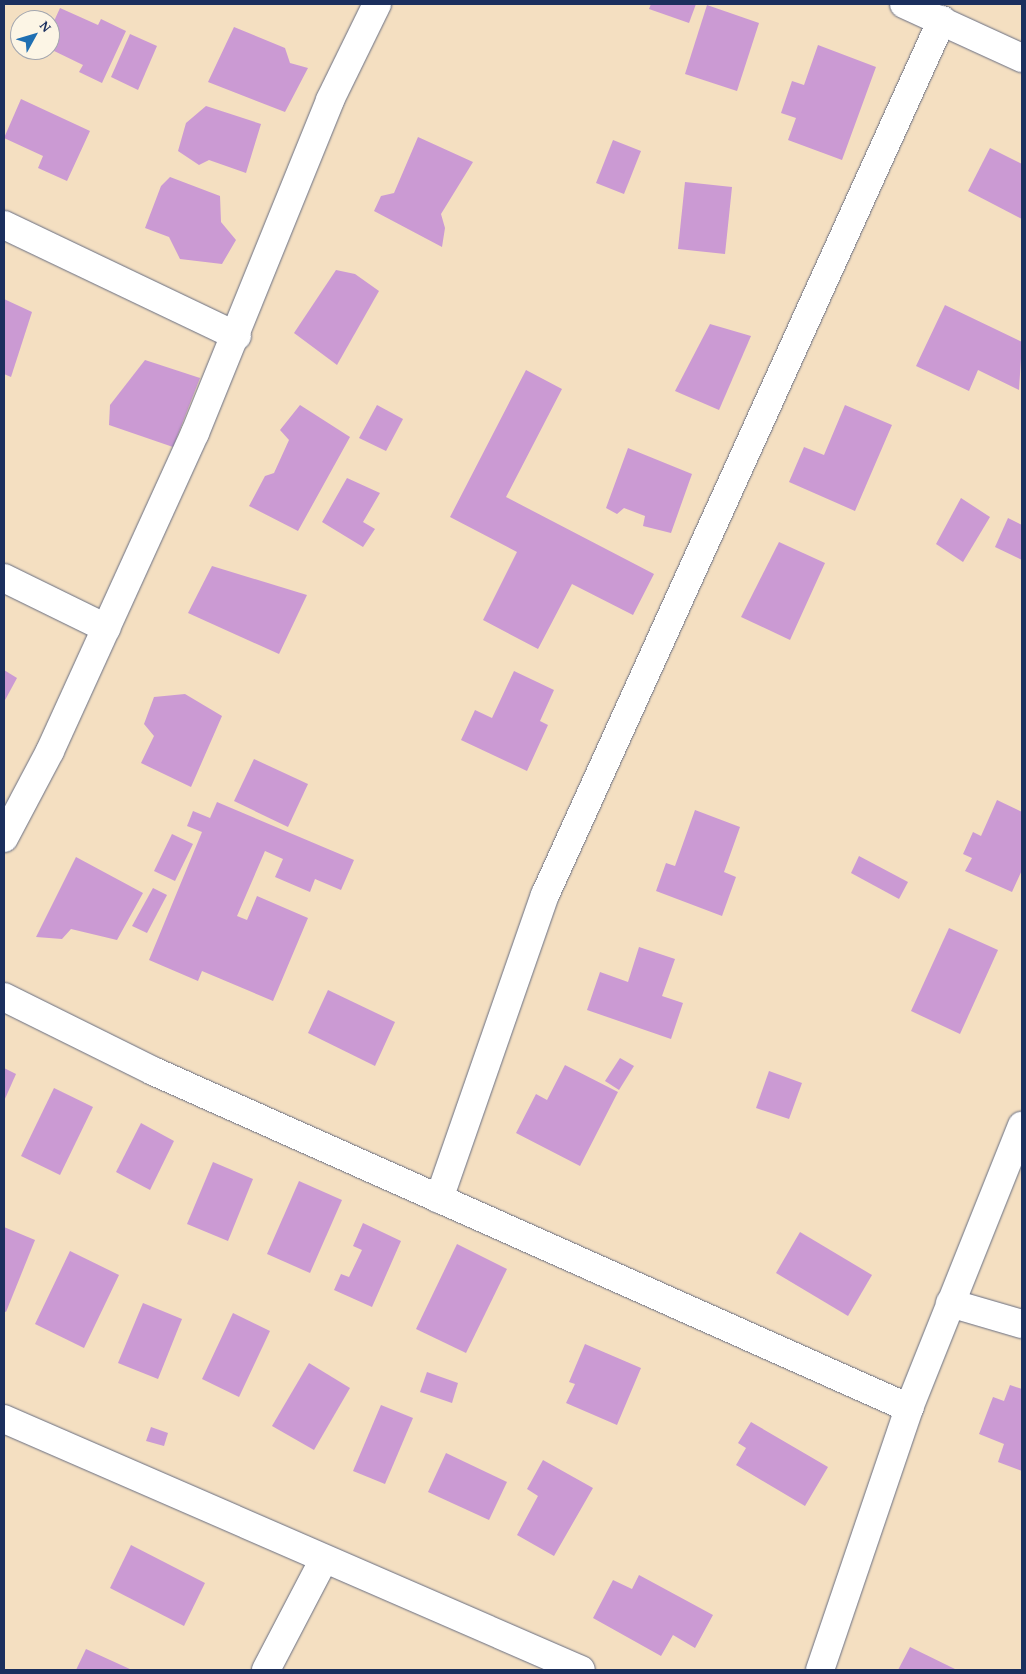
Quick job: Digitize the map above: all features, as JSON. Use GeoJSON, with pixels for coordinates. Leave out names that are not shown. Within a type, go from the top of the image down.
{"type":"FeatureCollection","features":[{"type":"Feature","properties":{"kind":"street"},"geometry":{"type":"LineString","coordinates":[[4,838],[50,751],[237,336],[330,100],[377,4]]}},
{"type":"Feature","properties":{"kind":"street"},"geometry":{"type":"LineString","coordinates":[[904,4],[1022,58]]}},
{"type":"Feature","properties":{"kind":"street"},"geometry":{"type":"LineString","coordinates":[[439,1199],[545,894],[942,20]]}},
{"type":"Feature","properties":{"kind":"street"},"geometry":{"type":"LineString","coordinates":[[4,225],[237,336]]}},
{"type":"Feature","properties":{"kind":"street"},"geometry":{"type":"LineString","coordinates":[[4,578],[106,628]]}},
{"type":"Feature","properties":{"kind":"street"},"geometry":{"type":"LineString","coordinates":[[4,997],[153,1071],[909,1408]]}},
{"type":"Feature","properties":{"kind":"street"},"geometry":{"type":"LineString","coordinates":[[820,1670],[909,1408],[1022,1126]]}},
{"type":"Feature","properties":{"kind":"street"},"geometry":{"type":"LineString","coordinates":[[950,1303],[1022,1324]]}},
{"type":"Feature","properties":{"kind":"street"},"geometry":{"type":"LineString","coordinates":[[4,1419],[323,1561],[581,1670]]}},
{"type":"Feature","properties":{"kind":"street"},"geometry":{"type":"LineString","coordinates":[[266,1670],[323,1561]]}},
{"type":"Feature","properties":{"kind":"building"},"geometry":{"type":"Polygon","coordinates":[[[651,4],[696,4],[689,23],[649,9],[651,4]]]}},
{"type":"Feature","properties":{"kind":"building"},"geometry":{"type":"Polygon","coordinates":[[[707,5],[759,23],[737,91],[685,74],[707,5]]]}},
{"type":"Feature","properties":{"kind":"building"},"geometry":{"type":"Polygon","coordinates":[[[60,8],[98,25],[101,19],[126,31],[102,83],[79,72],[83,65],[60,54],[60,8]]]}},
{"type":"Feature","properties":{"kind":"building"},"geometry":{"type":"Polygon","coordinates":[[[234,27],[285,48],[290,63],[308,68],[285,112],[208,82],[234,27]]]}},
{"type":"Feature","properties":{"kind":"building"},"geometry":{"type":"Polygon","coordinates":[[[130,34],[157,46],[138,90],[111,77],[130,34]]]}},
{"type":"Feature","properties":{"kind":"building"},"geometry":{"type":"Polygon","coordinates":[[[818,45],[876,67],[842,160],[788,140],[796,118],[781,113],[792,81],[804,85],[818,45]]]}},
{"type":"Feature","properties":{"kind":"building"},"geometry":{"type":"Polygon","coordinates":[[[21,99],[90,131],[67,181],[38,168],[43,156],[4,138],[21,99]]]}},
{"type":"Feature","properties":{"kind":"building"},"geometry":{"type":"Polygon","coordinates":[[[206,106],[261,124],[246,173],[209,160],[199,165],[178,151],[186,123],[206,106]]]}},
{"type":"Feature","properties":{"kind":"building"},"geometry":{"type":"Polygon","coordinates":[[[418,137],[473,162],[441,214],[445,228],[442,247],[374,211],[381,196],[394,193],[418,137]]]}},
{"type":"Feature","properties":{"kind":"building"},"geometry":{"type":"Polygon","coordinates":[[[613,140],[641,151],[624,194],[596,183],[613,140]]]}},
{"type":"Feature","properties":{"kind":"building"},"geometry":{"type":"Polygon","coordinates":[[[990,148],[1022,164],[1022,219],[968,191],[990,148]]]}},
{"type":"Feature","properties":{"kind":"building"},"geometry":{"type":"Polygon","coordinates":[[[170,177],[220,196],[221,222],[236,240],[222,264],[180,259],[169,237],[145,228],[161,186],[170,177]]]}},
{"type":"Feature","properties":{"kind":"building"},"geometry":{"type":"Polygon","coordinates":[[[685,182],[732,187],[725,254],[678,249],[685,182]]]}},
{"type":"Feature","properties":{"kind":"building"},"geometry":{"type":"Polygon","coordinates":[[[336,270],[355,274],[379,291],[337,365],[294,333],[336,270]]]}},
{"type":"Feature","properties":{"kind":"building"},"geometry":{"type":"Polygon","coordinates":[[[4,299],[32,312],[11,377],[4,374],[4,299]]]}},
{"type":"Feature","properties":{"kind":"building"},"geometry":{"type":"Polygon","coordinates":[[[945,305],[1022,342],[1019,390],[978,370],[969,391],[916,366],[945,305]]]}},
{"type":"Feature","properties":{"kind":"building"},"geometry":{"type":"Polygon","coordinates":[[[710,324],[751,336],[719,410],[675,391],[710,324]]]}},
{"type":"Feature","properties":{"kind":"building"},"geometry":{"type":"Polygon","coordinates":[[[145,360],[200,378],[173,447],[109,425],[110,405],[145,360]]]}},
{"type":"Feature","properties":{"kind":"building"},"geometry":{"type":"Polygon","coordinates":[[[526,370],[562,389],[506,497],[654,574],[633,615],[572,584],[538,649],[483,620],[517,552],[450,517],[526,370]]]}},
{"type":"Feature","properties":{"kind":"building"},"geometry":{"type":"Polygon","coordinates":[[[300,405],[350,437],[298,531],[249,506],[265,476],[274,473],[289,440],[280,430],[300,405]]]}},
{"type":"Feature","properties":{"kind":"building"},"geometry":{"type":"Polygon","coordinates":[[[377,405],[403,419],[386,451],[359,438],[377,405]]]}},
{"type":"Feature","properties":{"kind":"building"},"geometry":{"type":"Polygon","coordinates":[[[845,405],[892,425],[855,511],[789,482],[804,447],[824,455],[845,405]]]}},
{"type":"Feature","properties":{"kind":"building"},"geometry":{"type":"Polygon","coordinates":[[[628,448],[692,474],[671,533],[643,526],[645,516],[624,508],[617,514],[606,508],[628,448]]]}},
{"type":"Feature","properties":{"kind":"building"},"geometry":{"type":"Polygon","coordinates":[[[347,478],[380,493],[363,522],[375,529],[363,547],[322,522],[347,478]]]}},
{"type":"Feature","properties":{"kind":"building"},"geometry":{"type":"Polygon","coordinates":[[[961,498],[990,517],[963,562],[936,544],[961,498]]]}},
{"type":"Feature","properties":{"kind":"building"},"geometry":{"type":"Polygon","coordinates":[[[1008,518],[1022,525],[1022,560],[995,547],[1008,518]]]}},
{"type":"Feature","properties":{"kind":"building"},"geometry":{"type":"Polygon","coordinates":[[[779,542],[825,563],[790,640],[741,617],[779,542]]]}},
{"type":"Feature","properties":{"kind":"building"},"geometry":{"type":"Polygon","coordinates":[[[212,566],[307,595],[279,654],[188,613],[212,566]]]}},
{"type":"Feature","properties":{"kind":"building"},"geometry":{"type":"Polygon","coordinates":[[[4,670],[17,678],[4,702],[4,670]]]}},
{"type":"Feature","properties":{"kind":"building"},"geometry":{"type":"Polygon","coordinates":[[[514,671],[554,690],[540,721],[548,725],[527,771],[461,740],[475,710],[492,718],[514,671]]]}},
{"type":"Feature","properties":{"kind":"building"},"geometry":{"type":"Polygon","coordinates":[[[185,694],[222,716],[191,787],[141,763],[154,736],[144,724],[154,697],[185,694]]]}},
{"type":"Feature","properties":{"kind":"building"},"geometry":{"type":"Polygon","coordinates":[[[254,759],[308,784],[288,827],[234,801],[254,759]]]}},
{"type":"Feature","properties":{"kind":"building"},"geometry":{"type":"Polygon","coordinates":[[[997,800],[1022,812],[1022,870],[1012,892],[965,871],[972,858],[963,854],[973,832],[981,836],[997,800]]]}},
{"type":"Feature","properties":{"kind":"building"},"geometry":{"type":"Polygon","coordinates":[[[217,802],[354,860],[341,890],[315,879],[310,892],[275,877],[283,859],[265,851],[237,916],[247,920],[257,896],[308,918],[273,1001],[202,971],[198,981],[149,960],[202,832],[187,826],[193,811],[210,818],[217,802]]]}},
{"type":"Feature","properties":{"kind":"building"},"geometry":{"type":"Polygon","coordinates":[[[695,810],[740,827],[724,872],[736,877],[722,916],[656,891],[666,863],[675,866],[695,810]]]}},
{"type":"Feature","properties":{"kind":"building"},"geometry":{"type":"Polygon","coordinates":[[[172,834],[193,844],[175,881],[154,871],[172,834]]]}},
{"type":"Feature","properties":{"kind":"building"},"geometry":{"type":"Polygon","coordinates":[[[859,856],[908,882],[899,899],[851,873],[859,856]]]}},
{"type":"Feature","properties":{"kind":"building"},"geometry":{"type":"Polygon","coordinates":[[[76,857],[143,893],[117,940],[71,929],[62,939],[36,937],[76,857]]]}},
{"type":"Feature","properties":{"kind":"building"},"geometry":{"type":"Polygon","coordinates":[[[153,888],[167,895],[147,933],[132,926],[153,888]]]}},
{"type":"Feature","properties":{"kind":"building"},"geometry":{"type":"Polygon","coordinates":[[[949,928],[998,950],[960,1034],[911,1011],[949,928]]]}},
{"type":"Feature","properties":{"kind":"building"},"geometry":{"type":"Polygon","coordinates":[[[639,947],[675,959],[662,996],[683,1003],[671,1039],[587,1010],[600,972],[628,982],[639,947]]]}},
{"type":"Feature","properties":{"kind":"building"},"geometry":{"type":"Polygon","coordinates":[[[328,990],[395,1022],[375,1066],[308,1033],[328,990]]]}},
{"type":"Feature","properties":{"kind":"building"},"geometry":{"type":"Polygon","coordinates":[[[620,1058],[634,1066],[619,1090],[605,1081],[620,1058]]]}},
{"type":"Feature","properties":{"kind":"building"},"geometry":{"type":"Polygon","coordinates":[[[565,1065],[618,1092],[580,1166],[516,1133],[536,1094],[547,1100],[565,1065]]]}},
{"type":"Feature","properties":{"kind":"building"},"geometry":{"type":"Polygon","coordinates":[[[4,1068],[16,1074],[4,1101],[4,1068]]]}},
{"type":"Feature","properties":{"kind":"building"},"geometry":{"type":"Polygon","coordinates":[[[769,1071],[802,1083],[789,1119],[756,1108],[769,1071]]]}},
{"type":"Feature","properties":{"kind":"building"},"geometry":{"type":"Polygon","coordinates":[[[54,1088],[93,1107],[60,1175],[21,1156],[54,1088]]]}},
{"type":"Feature","properties":{"kind":"building"},"geometry":{"type":"Polygon","coordinates":[[[141,1123],[174,1141],[150,1190],[116,1172],[141,1123]]]}},
{"type":"Feature","properties":{"kind":"building"},"geometry":{"type":"Polygon","coordinates":[[[213,1162],[253,1179],[228,1241],[187,1224],[213,1162]]]}},
{"type":"Feature","properties":{"kind":"building"},"geometry":{"type":"Polygon","coordinates":[[[299,1181],[342,1200],[310,1273],[267,1254],[299,1181]]]}},
{"type":"Feature","properties":{"kind":"building"},"geometry":{"type":"Polygon","coordinates":[[[363,1223],[401,1241],[372,1307],[334,1290],[341,1274],[349,1277],[362,1250],[353,1246],[363,1223]]]}},
{"type":"Feature","properties":{"kind":"building"},"geometry":{"type":"Polygon","coordinates":[[[4,1227],[35,1240],[6,1312],[4,1311],[4,1227]]]}},
{"type":"Feature","properties":{"kind":"building"},"geometry":{"type":"Polygon","coordinates":[[[800,1232],[872,1275],[848,1316],[776,1273],[800,1232]]]}},
{"type":"Feature","properties":{"kind":"building"},"geometry":{"type":"Polygon","coordinates":[[[457,1244],[507,1269],[466,1353],[416,1329],[457,1244]]]}},
{"type":"Feature","properties":{"kind":"building"},"geometry":{"type":"Polygon","coordinates":[[[70,1251],[119,1275],[84,1348],[35,1324],[70,1251]]]}},
{"type":"Feature","properties":{"kind":"building"},"geometry":{"type":"Polygon","coordinates":[[[143,1303],[182,1319],[158,1379],[118,1363],[143,1303]]]}},
{"type":"Feature","properties":{"kind":"building"},"geometry":{"type":"Polygon","coordinates":[[[233,1313],[270,1331],[239,1397],[202,1379],[233,1313]]]}},
{"type":"Feature","properties":{"kind":"building"},"geometry":{"type":"Polygon","coordinates":[[[585,1344],[641,1368],[617,1425],[566,1403],[575,1384],[569,1382],[585,1344]]]}},
{"type":"Feature","properties":{"kind":"building"},"geometry":{"type":"Polygon","coordinates":[[[309,1363],[350,1388],[314,1450],[272,1426],[309,1363]]]}},
{"type":"Feature","properties":{"kind":"building"},"geometry":{"type":"Polygon","coordinates":[[[427,1372],[458,1383],[452,1403],[420,1392],[427,1372]]]}},
{"type":"Feature","properties":{"kind":"building"},"geometry":{"type":"Polygon","coordinates":[[[1010,1385],[1022,1389],[1022,1471],[998,1462],[1004,1444],[979,1434],[993,1397],[1004,1401],[1010,1385]]]}},
{"type":"Feature","properties":{"kind":"building"},"geometry":{"type":"Polygon","coordinates":[[[381,1405],[413,1418],[385,1484],[353,1471],[381,1405]]]}},
{"type":"Feature","properties":{"kind":"building"},"geometry":{"type":"Polygon","coordinates":[[[751,1422],[828,1467],[805,1506],[736,1465],[746,1448],[738,1443],[751,1422]]]}},
{"type":"Feature","properties":{"kind":"building"},"geometry":{"type":"Polygon","coordinates":[[[151,1427],[168,1433],[164,1446],[146,1441],[151,1427]]]}},
{"type":"Feature","properties":{"kind":"building"},"geometry":{"type":"Polygon","coordinates":[[[446,1453],[507,1482],[489,1520],[428,1492],[446,1453]]]}},
{"type":"Feature","properties":{"kind":"building"},"geometry":{"type":"Polygon","coordinates":[[[543,1460],[593,1488],[554,1556],[517,1535],[538,1496],[527,1489],[543,1460]]]}},
{"type":"Feature","properties":{"kind":"building"},"geometry":{"type":"Polygon","coordinates":[[[131,1545],[205,1583],[184,1626],[110,1588],[131,1545]]]}},
{"type":"Feature","properties":{"kind":"building"},"geometry":{"type":"Polygon","coordinates":[[[639,1575],[713,1615],[695,1648],[673,1635],[661,1656],[593,1618],[613,1580],[632,1589],[639,1575]]]}},
{"type":"Feature","properties":{"kind":"building"},"geometry":{"type":"Polygon","coordinates":[[[910,1647],[957,1670],[898,1670],[910,1647]]]}},
{"type":"Feature","properties":{"kind":"building"},"geometry":{"type":"Polygon","coordinates":[[[86,1649],[132,1670],[76,1670],[86,1649]]]}}]}
